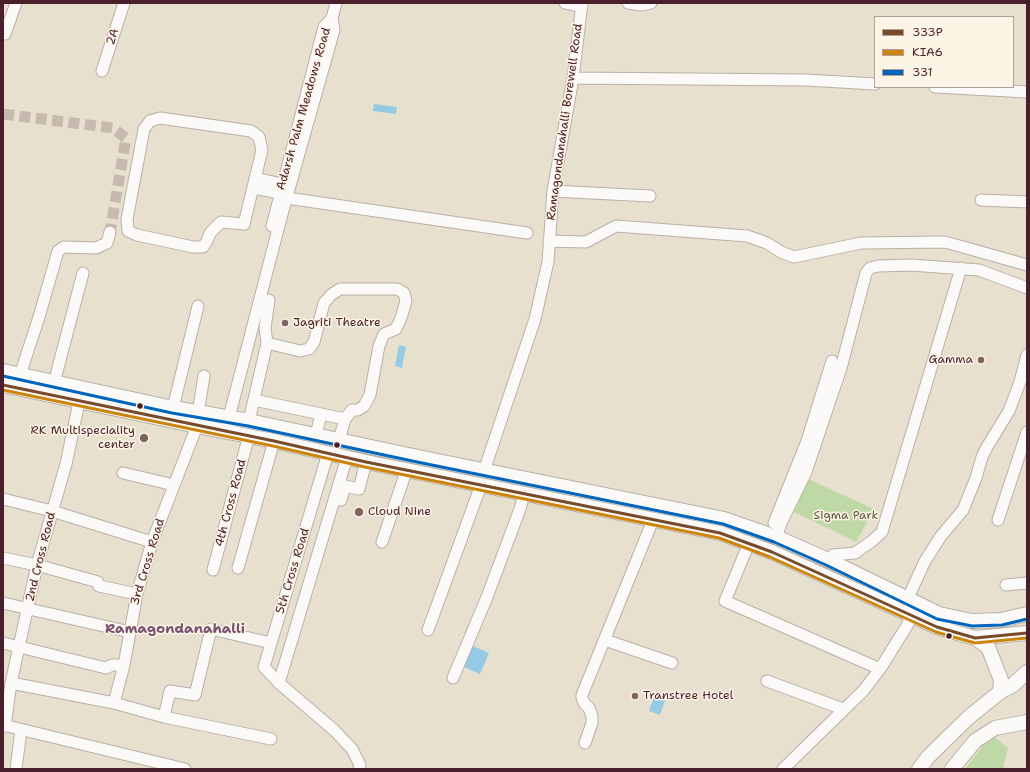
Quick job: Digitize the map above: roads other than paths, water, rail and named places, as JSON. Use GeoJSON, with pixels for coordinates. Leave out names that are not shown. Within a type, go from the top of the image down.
{"type":"FeatureCollection","features":[{"type":"Feature","properties":{"kind":"main road"},"geometry":{"type":"LineString","coordinates":[[3,371],[54,383],[80,395]]}},
{"type":"Feature","properties":{"kind":"main road"},"geometry":{"type":"LineString","coordinates":[[3,385],[80,395],[155,411],[198,415]]}},
{"type":"Feature","properties":{"kind":"main road"},"geometry":{"type":"LineString","coordinates":[[155,411],[173,408],[198,415],[249,435],[366,462],[720,533],[749,543],[820,573],[910,616],[937,627],[975,638],[1027,634]]}},
{"type":"Feature","properties":{"kind":"main road"},"geometry":{"type":"LineString","coordinates":[[225,425],[249,421],[724,519],[773,536],[908,598],[939,614],[972,621],[1001,620],[1027,614]]}},
{"type":"Feature","properties":{"kind":"main road"},"geometry":{"type":"LineString","coordinates":[[975,638],[988,648],[1001,680],[1000,692]]}},
{"type":"Feature","properties":{"kind":"main road"},"geometry":{"type":"LineString","coordinates":[[919,769],[928,757],[970,717],[1027,672]]}},
{"type":"Feature","properties":{"kind":"main road"},"geometry":{"type":"LineString","coordinates":[[952,769],[975,741],[994,728],[1027,722]]}},
{"type":"Feature","properties":{"kind":"main road"},"geometry":{"type":"LineString","coordinates":[[961,726],[975,741]]}},
{"type":"Feature","properties":{"kind":"street"},"geometry":{"type":"LineString","coordinates":[[5,34],[16,3]]}},
{"type":"Feature","properties":{"kind":"street","name":"2A"},"geometry":{"type":"LineString","coordinates":[[102,71],[124,3]]}},
{"type":"Feature","properties":{"kind":"street","name":"Adarsh Palm Meadows Road"},"geometry":{"type":"LineString","coordinates":[[225,425],[283,192],[334,30],[332,18],[336,3]]}},
{"type":"Feature","properties":{"kind":"street"},"geometry":{"type":"LineString","coordinates":[[565,3],[582,5]]}},
{"type":"Feature","properties":{"kind":"street"},"geometry":{"type":"LineString","coordinates":[[628,3],[641,5],[651,3]]}},
{"type":"Feature","properties":{"kind":"street","name":"Ramagondanahalli Borewell Road"},"geometry":{"type":"LineString","coordinates":[[484,470],[535,319],[548,262],[552,191],[573,78],[582,5]]}},
{"type":"Feature","properties":{"kind":"street"},"geometry":{"type":"LineString","coordinates":[[573,78],[806,80],[874,84]]}},
{"type":"Feature","properties":{"kind":"street"},"geometry":{"type":"LineString","coordinates":[[953,88],[1027,92]]}},
{"type":"Feature","properties":{"kind":"street"},"geometry":{"type":"LineString","coordinates":[[160,118],[251,131],[259,137],[262,150],[254,183],[244,224],[221,222],[210,234],[203,247],[194,247],[137,235],[128,231],[127,219],[144,129],[150,121],[160,118]]}},
{"type":"Feature","properties":{"kind":"street"},"geometry":{"type":"LineString","coordinates":[[254,183],[283,192],[527,233]]}},
{"type":"Feature","properties":{"kind":"street"},"geometry":{"type":"LineString","coordinates":[[552,191],[650,196]]}},
{"type":"Feature","properties":{"kind":"street"},"geometry":{"type":"LineString","coordinates":[[981,200],[1027,202]]}},
{"type":"Feature","properties":{"kind":"street"},"geometry":{"type":"LineString","coordinates":[[549,241],[586,242],[616,226],[747,236],[767,243],[781,252],[794,257],[861,242],[945,242],[1027,265]]}},
{"type":"Feature","properties":{"kind":"street"},"geometry":{"type":"LineString","coordinates":[[20,375],[58,251],[64,247],[96,248],[107,243],[110,232]]}},
{"type":"Feature","properties":{"kind":"street"},"geometry":{"type":"LineString","coordinates":[[773,536],[806,472],[841,368],[866,272],[870,268],[878,266],[911,265],[979,270],[1027,288]]}},
{"type":"Feature","properties":{"kind":"street"},"geometry":{"type":"LineString","coordinates":[[833,554],[855,553],[882,532],[961,268]]}},
{"type":"Feature","properties":{"kind":"street"},"geometry":{"type":"LineString","coordinates":[[54,383],[83,273]]}},
{"type":"Feature","properties":{"kind":"street"},"geometry":{"type":"LineString","coordinates":[[267,343],[300,351],[309,350],[314,342],[324,303],[331,295],[340,289],[397,289],[404,293],[406,301],[396,329],[384,334],[379,346],[370,395],[364,406],[358,410],[352,410],[345,419],[339,440]]}},
{"type":"Feature","properties":{"kind":"street"},"geometry":{"type":"LineString","coordinates":[[249,421],[267,343],[265,328],[269,300]]}},
{"type":"Feature","properties":{"kind":"street"},"geometry":{"type":"LineString","coordinates":[[173,408],[198,306]]}},
{"type":"Feature","properties":{"kind":"street"},"geometry":{"type":"LineString","coordinates":[[908,598],[925,561],[941,536],[963,510],[987,447],[1010,411],[1027,355]]}},
{"type":"Feature","properties":{"kind":"street"},"geometry":{"type":"LineString","coordinates":[[773,536],[807,441],[832,361]]}},
{"type":"Feature","properties":{"kind":"street","name":"3rd Cross Road"},"geometry":{"type":"LineString","coordinates":[[114,703],[124,665],[137,594],[152,542],[174,486],[198,415],[204,376]]}},
{"type":"Feature","properties":{"kind":"street","name":"2nd Cross Road"},"geometry":{"type":"LineString","coordinates":[[4,725],[11,683],[37,565],[66,464],[80,395]]}},
{"type":"Feature","properties":{"kind":"street"},"geometry":{"type":"LineString","coordinates":[[254,400],[345,419]]}},
{"type":"Feature","properties":{"kind":"street"},"geometry":{"type":"LineString","coordinates":[[316,435],[321,414]]}},
{"type":"Feature","properties":{"kind":"street"},"geometry":{"type":"LineString","coordinates":[[998,520],[1027,432]]}},
{"type":"Feature","properties":{"kind":"street","name":"4th Cross Road"},"geometry":{"type":"LineString","coordinates":[[213,570],[249,435]]}},
{"type":"Feature","properties":{"kind":"street"},"geometry":{"type":"LineString","coordinates":[[238,568],[274,440]]}},
{"type":"Feature","properties":{"kind":"street","name":"5th Cross Road"},"geometry":{"type":"LineString","coordinates":[[328,453],[264,667],[279,683],[334,730],[352,749],[360,765],[359,769]]}},
{"type":"Feature","properties":{"kind":"street","name":"5th Cross Road"},"geometry":{"type":"LineString","coordinates":[[279,683],[347,457]]}},
{"type":"Feature","properties":{"kind":"street"},"geometry":{"type":"LineString","coordinates":[[318,553],[325,554],[345,486],[359,489],[366,462]]}},
{"type":"Feature","properties":{"kind":"street"},"geometry":{"type":"LineString","coordinates":[[382,542],[406,469]]}},
{"type":"Feature","properties":{"kind":"street"},"geometry":{"type":"LineString","coordinates":[[123,473],[174,486]]}},
{"type":"Feature","properties":{"kind":"street"},"geometry":{"type":"LineString","coordinates":[[428,630],[481,485]]}},
{"type":"Feature","properties":{"kind":"street"},"geometry":{"type":"LineString","coordinates":[[453,678],[520,509],[524,494]]}},
{"type":"Feature","properties":{"kind":"street"},"geometry":{"type":"LineString","coordinates":[[3,499],[52,511],[152,542]]}},
{"type":"Feature","properties":{"kind":"street"},"geometry":{"type":"LineString","coordinates":[[585,743],[592,723],[592,716],[582,698],[584,690],[654,520]]}},
{"type":"Feature","properties":{"kind":"street"},"geometry":{"type":"LineString","coordinates":[[749,543],[725,601],[880,669]]}},
{"type":"Feature","properties":{"kind":"street"},"geometry":{"type":"LineString","coordinates":[[3,558],[37,565],[98,582],[99,586],[137,594]]}},
{"type":"Feature","properties":{"kind":"street"},"geometry":{"type":"LineString","coordinates":[[1006,585],[1027,583]]}},
{"type":"Feature","properties":{"kind":"street"},"geometry":{"type":"LineString","coordinates":[[3,604],[130,632]]}},
{"type":"Feature","properties":{"kind":"street"},"geometry":{"type":"LineString","coordinates":[[783,769],[863,690],[880,669],[908,624],[910,616]]}},
{"type":"Feature","properties":{"kind":"street"},"geometry":{"type":"LineString","coordinates":[[164,717],[170,691],[195,695],[211,629],[271,643]]}},
{"type":"Feature","properties":{"kind":"street"},"geometry":{"type":"LineString","coordinates":[[605,640],[672,664]]}},
{"type":"Feature","properties":{"kind":"street"},"geometry":{"type":"LineString","coordinates":[[3,642],[106,668],[112,665],[124,665]]}},
{"type":"Feature","properties":{"kind":"street"},"geometry":{"type":"LineString","coordinates":[[767,681],[843,709]]}},
{"type":"Feature","properties":{"kind":"street"},"geometry":{"type":"LineString","coordinates":[[11,683],[114,703],[164,717],[271,740]]}},
{"type":"Feature","properties":{"kind":"street"},"geometry":{"type":"LineString","coordinates":[[4,725],[178,768]]}},
{"type":"Feature","properties":{"kind":"street"},"geometry":{"type":"LineString","coordinates":[[16,769],[22,730]]}},
{"type":"Feature","properties":{"kind":"water"},"geometry":{"type":"Polygon","coordinates":[[[374,104],[397,107],[396,114],[373,111],[374,104]]]}},
{"type":"Feature","properties":{"kind":"water"},"geometry":{"type":"Polygon","coordinates":[[[399,345],[406,347],[402,368],[395,366],[399,345]]]}},
{"type":"Feature","properties":{"kind":"water"},"geometry":{"type":"Polygon","coordinates":[[[473,646],[489,653],[480,674],[464,667],[473,646]]]}},
{"type":"Feature","properties":{"kind":"water"},"geometry":{"type":"Polygon","coordinates":[[[656,691],[667,695],[660,715],[649,711],[656,691]]]}},
{"type":"Feature","properties":{"kind":"tunnel"},"geometry":{"type":"LineString","coordinates":[[3,114],[113,128],[126,138],[110,232]]}},
{"type":"Feature","properties":{"kind":"place","name":"Jagriti Theatre"},"geometry":{"type":"Point","coordinates":[285,323]}},
{"type":"Feature","properties":{"kind":"place","name":"Gamma"},"geometry":{"type":"Point","coordinates":[981,360]}},
{"type":"Feature","properties":{"kind":"place","name":"RK Multispeciality center"},"geometry":{"type":"Point","coordinates":[144,438]}},
{"type":"Feature","properties":{"kind":"place","name":"Cloud Nine"},"geometry":{"type":"Point","coordinates":[359,512]}},
{"type":"Feature","properties":{"kind":"place","name":"Transtree Hotel"},"geometry":{"type":"Point","coordinates":[635,696]}},
{"type":"Feature","properties":{"kind":"district","name":"Ramagondanahalli"},"geometry":{"type":"Point","coordinates":[175,629]}},
{"type":"Feature","properties":{"kind":"park label","name":"Sigma Park"},"geometry":{"type":"Point","coordinates":[846,516]}}]}
